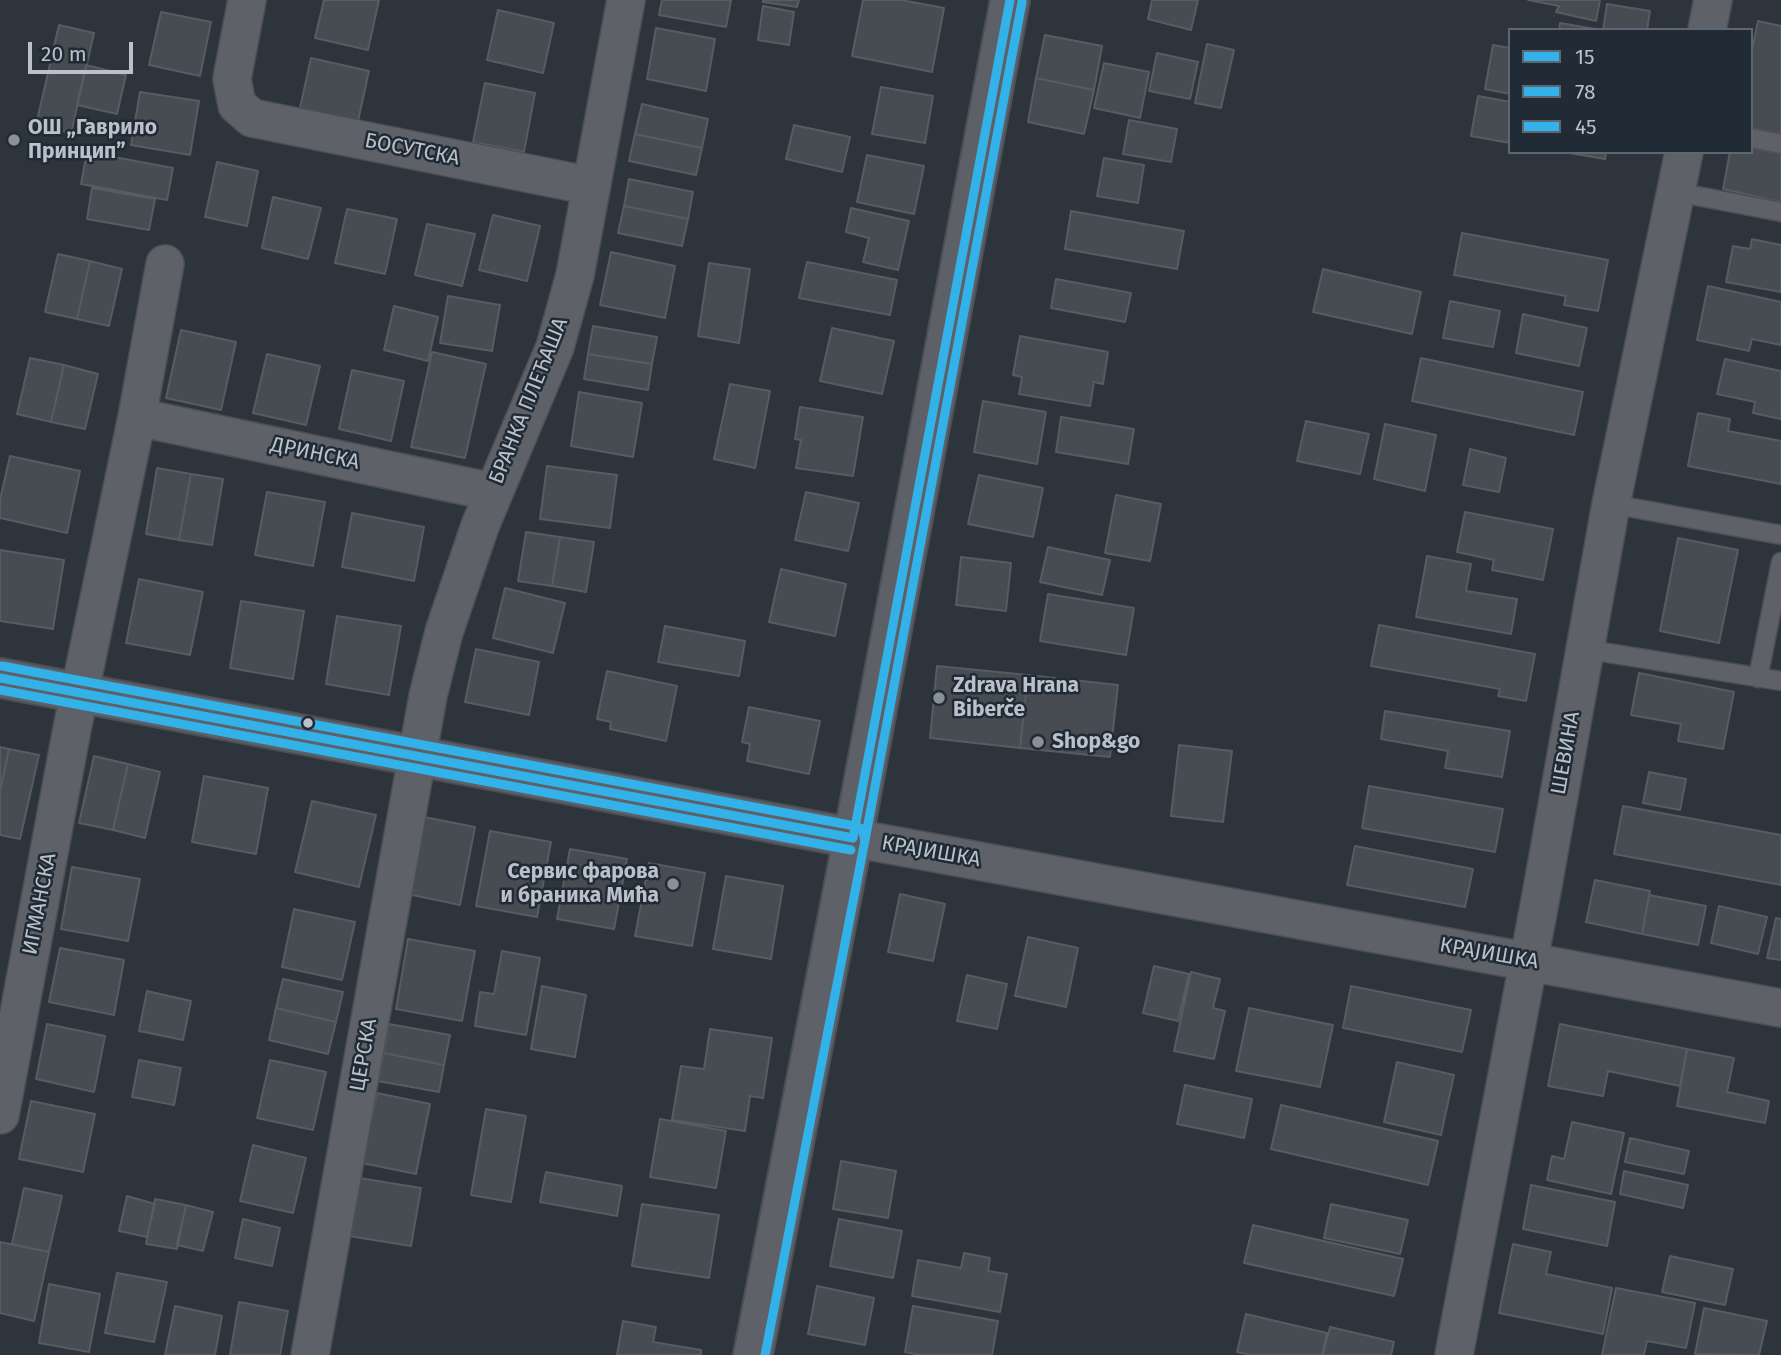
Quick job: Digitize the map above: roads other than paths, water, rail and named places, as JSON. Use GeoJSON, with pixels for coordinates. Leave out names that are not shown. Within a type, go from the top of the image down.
{"type":"FeatureCollection","features":[{"type":"Feature","properties":{"kind":"main road"},"geometry":{"type":"LineString","coordinates":[[853,838],[1010,0]]}},
{"type":"Feature","properties":{"kind":"main road","name":"КРАЈИШКА"},"geometry":{"type":"LineString","coordinates":[[0,678],[853,838]]}},
{"type":"Feature","properties":{"kind":"street","name":"БОСУТСКА"},"geometry":{"type":"LineString","coordinates":[[247,0],[232,79],[237,105],[251,118],[591,186]]}},
{"type":"Feature","properties":{"kind":"street","name":"БРАНКА ПЛЕЋАША"},"geometry":{"type":"LineString","coordinates":[[418,755],[428,696],[444,632],[493,492],[555,347],[575,275],[626,0]]}},
{"type":"Feature","properties":{"kind":"street"},"geometry":{"type":"LineString","coordinates":[[1707,28],[1713,0]]}},
{"type":"Feature","properties":{"kind":"street","name":"ШЕВИНА"},"geometry":{"type":"LineString","coordinates":[[1454,1355],[1611,503],[1684,154]]}},
{"type":"Feature","properties":{"kind":"street"},"geometry":{"type":"LineString","coordinates":[[79,692],[137,417],[165,264]]}},
{"type":"Feature","properties":{"kind":"street","name":"ДРИНСКА"},"geometry":{"type":"LineString","coordinates":[[137,417],[493,492]]}},
{"type":"Feature","properties":{"kind":"street","name":"ИГМАНСКА"},"geometry":{"type":"LineString","coordinates":[[0,1115],[79,692]]}},
{"type":"Feature","properties":{"kind":"street","name":"ЦЕРСКА"},"geometry":{"type":"LineString","coordinates":[[310,1355],[418,755]]}},
{"type":"Feature","properties":{"kind":"street","name":"КРАЈИШКА"},"geometry":{"type":"LineString","coordinates":[[853,838],[1781,1008]]}},
{"type":"Feature","properties":{"kind":"street"},"geometry":{"type":"LineString","coordinates":[[753,1355],[853,838]]}},
{"type":"Feature","properties":{"kind":"lane"},"geometry":{"type":"LineString","coordinates":[[1753,138],[1781,144]]}},
{"type":"Feature","properties":{"kind":"lane"},"geometry":{"type":"LineString","coordinates":[[1676,192],[1781,212]]}},
{"type":"Feature","properties":{"kind":"lane"},"geometry":{"type":"LineString","coordinates":[[1611,503],[1781,535]]}},
{"type":"Feature","properties":{"kind":"lane"},"geometry":{"type":"LineString","coordinates":[[1758,678],[1781,562]]}},
{"type":"Feature","properties":{"kind":"lane"},"geometry":{"type":"LineString","coordinates":[[1584,649],[1781,681]]}},
{"type":"Feature","properties":{"kind":"place","name":"ОШ „Гаврило Принцип”"},"geometry":{"type":"Point","coordinates":[14,140]}},
{"type":"Feature","properties":{"kind":"place","name":"Zdrava Hrana Biberče"},"geometry":{"type":"Point","coordinates":[939,698]}},
{"type":"Feature","properties":{"kind":"place","name":"Shop&go"},"geometry":{"type":"Point","coordinates":[1038,742]}},
{"type":"Feature","properties":{"kind":"place","name":"Сервис фарова и браника Мића"},"geometry":{"type":"Point","coordinates":[673,884]}}]}
